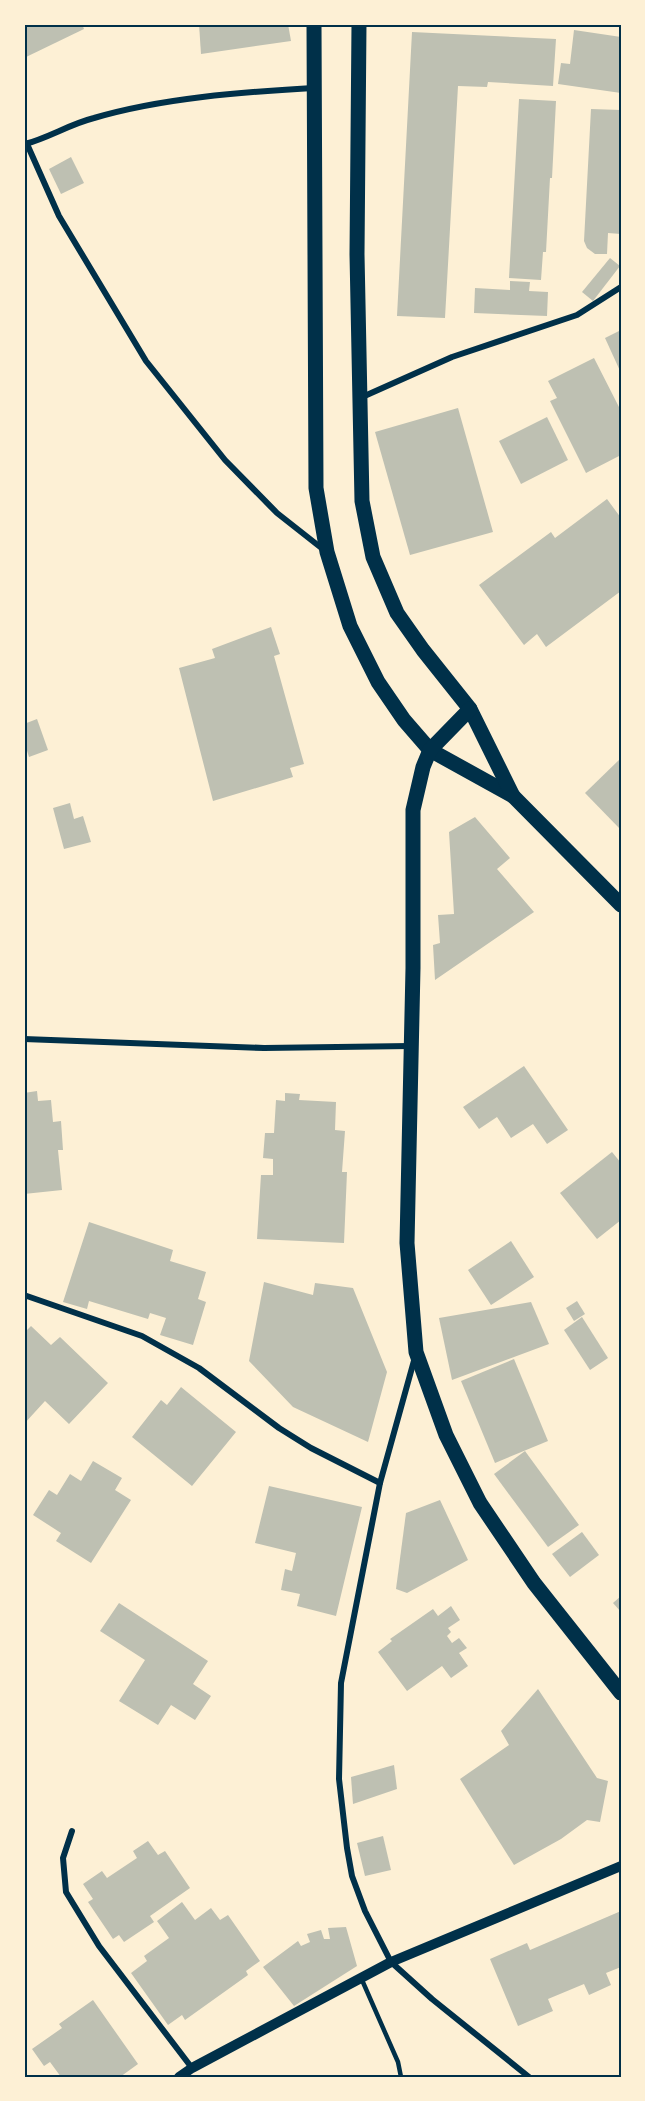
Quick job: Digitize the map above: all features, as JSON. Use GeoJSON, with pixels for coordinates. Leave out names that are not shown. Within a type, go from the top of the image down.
{"type":"FeatureCollection","features":[{"type":"Feature","properties":{"kind":"main road"},"geometry":{"type":"LineString","coordinates":[[314,24],[316,488],[327,552],[350,626],[378,682],[404,720],[430,750],[513,796],[621,905]]}},
{"type":"Feature","properties":{"kind":"main road"},"geometry":{"type":"LineString","coordinates":[[359,24],[357,254],[362,501],[373,556],[397,613],[470,709],[513,796]]}},
{"type":"Feature","properties":{"kind":"main road"},"geometry":{"type":"LineString","coordinates":[[470,709],[430,750],[423,767],[413,810],[413,968],[407,1243],[416,1352],[446,1435],[480,1503],[534,1583],[621,1693]]}},
{"type":"Feature","properties":{"kind":"street"},"geometry":{"type":"LineString","coordinates":[[315,88],[176,101],[117,112],[93,118],[25,143],[59,216],[146,361],[225,460],[277,513],[327,552]]}},
{"type":"Feature","properties":{"kind":"street"},"geometry":{"type":"LineString","coordinates":[[359,398],[452,357],[577,315],[621,287]]}},
{"type":"Feature","properties":{"kind":"street"},"geometry":{"type":"LineString","coordinates":[[24,1039],[264,1048],[411,1046]]}},
{"type":"Feature","properties":{"kind":"street"},"geometry":{"type":"LineString","coordinates":[[24,1295],[142,1336],[161,1345],[227,1388],[279,1428],[311,1448],[380,1483]]}},
{"type":"Feature","properties":{"kind":"street"},"geometry":{"type":"LineString","coordinates":[[416,1352],[380,1483],[341,1683],[339,1779],[347,1848],[352,1875],[365,1911],[392,1962],[441,2006],[529,2077]]}},
{"type":"Feature","properties":{"kind":"street"},"geometry":{"type":"LineString","coordinates":[[72,1831],[63,1858],[66,1892],[99,1946],[192,2068]]}},
{"type":"Feature","properties":{"kind":"street"},"geometry":{"type":"LineString","coordinates":[[179,2077],[392,1962],[621,1866]]}},
{"type":"Feature","properties":{"kind":"lane"},"geometry":{"type":"LineString","coordinates":[[361,1979],[398,2062],[401,2077]]}},
{"type":"Feature","properties":{"kind":"building"},"geometry":{"type":"Polygon","coordinates":[[[24,24],[82,24],[84,29],[24,58],[24,24]]]}},
{"type":"Feature","properties":{"kind":"building"},"geometry":{"type":"Polygon","coordinates":[[[199,24],[288,24],[291,41],[201,54],[199,24]]]}},
{"type":"Feature","properties":{"kind":"building"},"geometry":{"type":"Polygon","coordinates":[[[574,30],[621,37],[621,93],[558,84],[561,63],[570,64],[574,30]]]}},
{"type":"Feature","properties":{"kind":"building"},"geometry":{"type":"Polygon","coordinates":[[[412,32],[556,39],[553,86],[488,82],[487,87],[458,86],[445,318],[397,316],[412,32]]]}},
{"type":"Feature","properties":{"kind":"building"},"geometry":{"type":"Polygon","coordinates":[[[519,99],[556,101],[546,252],[543,252],[541,280],[509,278],[519,99]]]}},
{"type":"Feature","properties":{"kind":"building"},"geometry":{"type":"Polygon","coordinates":[[[591,109],[621,110],[621,234],[608,233],[607,254],[595,254],[587,248],[584,241],[591,109]]]}},
{"type":"Feature","properties":{"kind":"building"},"geometry":{"type":"Polygon","coordinates":[[[71,157],[84,183],[61,194],[49,169],[71,157]]]}},
{"type":"Feature","properties":{"kind":"building"},"geometry":{"type":"Polygon","coordinates":[[[610,258],[620,266],[593,301],[582,292],[610,258]]]}},
{"type":"Feature","properties":{"kind":"building"},"geometry":{"type":"Polygon","coordinates":[[[510,281],[530,282],[529,291],[548,292],[547,316],[474,313],[475,288],[510,290],[510,281]]]}},
{"type":"Feature","properties":{"kind":"building"},"geometry":{"type":"Polygon","coordinates":[[[621,330],[621,373],[605,338],[621,330]]]}},
{"type":"Feature","properties":{"kind":"building"},"geometry":{"type":"Polygon","coordinates":[[[594,358],[621,411],[621,455],[586,473],[550,401],[557,398],[548,381],[594,358]]]}},
{"type":"Feature","properties":{"kind":"building"},"geometry":{"type":"Polygon","coordinates":[[[458,408],[493,532],[410,555],[375,432],[458,408]]]}},
{"type":"Feature","properties":{"kind":"building"},"geometry":{"type":"Polygon","coordinates":[[[547,417],[568,460],[521,484],[499,441],[547,417]]]}},
{"type":"Feature","properties":{"kind":"building"},"geometry":{"type":"Polygon","coordinates":[[[607,499],[621,518],[621,591],[546,647],[537,634],[524,645],[479,585],[551,532],[555,538],[607,499]]]}},
{"type":"Feature","properties":{"kind":"building"},"geometry":{"type":"Polygon","coordinates":[[[271,627],[280,654],[274,656],[304,764],[290,768],[293,777],[213,801],[179,668],[215,658],[212,649],[271,627]]]}},
{"type":"Feature","properties":{"kind":"building"},"geometry":{"type":"Polygon","coordinates":[[[37,719],[48,750],[29,757],[24,741],[24,724],[37,719]]]}},
{"type":"Feature","properties":{"kind":"building"},"geometry":{"type":"Polygon","coordinates":[[[621,758],[621,830],[585,793],[621,758]]]}},
{"type":"Feature","properties":{"kind":"building"},"geometry":{"type":"Polygon","coordinates":[[[70,803],[74,819],[83,816],[91,842],[64,849],[53,808],[70,803]]]}},
{"type":"Feature","properties":{"kind":"building"},"geometry":{"type":"Polygon","coordinates":[[[475,817],[510,858],[497,869],[534,912],[435,980],[433,945],[440,943],[438,915],[454,914],[449,832],[475,817]]]}},
{"type":"Feature","properties":{"kind":"building"},"geometry":{"type":"Polygon","coordinates":[[[524,1066],[568,1130],[547,1144],[533,1124],[511,1138],[497,1117],[479,1129],[463,1107],[524,1066]]]}},
{"type":"Feature","properties":{"kind":"building"},"geometry":{"type":"Polygon","coordinates":[[[37,1091],[38,1101],[51,1100],[53,1122],[61,1121],[63,1150],[58,1150],[62,1190],[24,1194],[24,1093],[37,1091]]]}},
{"type":"Feature","properties":{"kind":"building"},"geometry":{"type":"Polygon","coordinates":[[[285,1093],[300,1094],[299,1100],[336,1102],[335,1130],[345,1131],[342,1172],[347,1172],[344,1243],[257,1239],[261,1175],[273,1175],[273,1159],[263,1158],[265,1133],[274,1133],[276,1100],[285,1101],[285,1093]]]}},
{"type":"Feature","properties":{"kind":"building"},"geometry":{"type":"Polygon","coordinates":[[[612,1152],[621,1163],[621,1220],[597,1239],[560,1193],[612,1152]]]}},
{"type":"Feature","properties":{"kind":"building"},"geometry":{"type":"Polygon","coordinates":[[[89,1222],[173,1250],[170,1261],[206,1272],[198,1299],[206,1302],[193,1345],[160,1335],[166,1318],[150,1313],[148,1319],[89,1301],[87,1309],[63,1302],[89,1222]]]}},
{"type":"Feature","properties":{"kind":"building"},"geometry":{"type":"Polygon","coordinates":[[[511,1241],[534,1277],[491,1305],[468,1270],[511,1241]]]}},
{"type":"Feature","properties":{"kind":"building"},"geometry":{"type":"Polygon","coordinates":[[[264,1282],[313,1295],[315,1283],[353,1288],[387,1372],[368,1442],[293,1407],[249,1361],[264,1282]]]}},
{"type":"Feature","properties":{"kind":"building"},"geometry":{"type":"Polygon","coordinates":[[[577,1301],[585,1314],[574,1321],[566,1308],[577,1301]]]}},
{"type":"Feature","properties":{"kind":"building"},"geometry":{"type":"Polygon","coordinates":[[[531,1302],[549,1344],[452,1380],[439,1318],[531,1302]]]}},
{"type":"Feature","properties":{"kind":"building"},"geometry":{"type":"Polygon","coordinates":[[[582,1317],[608,1358],[590,1370],[564,1330],[582,1317]]]}},
{"type":"Feature","properties":{"kind":"building"},"geometry":{"type":"Polygon","coordinates":[[[31,1326],[51,1345],[60,1337],[108,1383],[69,1424],[45,1401],[24,1424],[24,1333],[31,1326]]]}},
{"type":"Feature","properties":{"kind":"building"},"geometry":{"type":"Polygon","coordinates":[[[514,1359],[548,1441],[495,1463],[461,1381],[514,1359]]]}},
{"type":"Feature","properties":{"kind":"building"},"geometry":{"type":"Polygon","coordinates":[[[181,1387],[236,1432],[192,1486],[132,1437],[161,1400],[167,1405],[181,1387]]]}},
{"type":"Feature","properties":{"kind":"building"},"geometry":{"type":"Polygon","coordinates":[[[525,1451],[579,1525],[548,1547],[494,1474],[525,1451]]]}},
{"type":"Feature","properties":{"kind":"building"},"geometry":{"type":"Polygon","coordinates":[[[93,1461],[122,1478],[115,1490],[131,1500],[91,1563],[56,1541],[61,1533],[33,1515],[49,1490],[57,1495],[70,1474],[81,1481],[93,1461]]]}},
{"type":"Feature","properties":{"kind":"building"},"geometry":{"type":"Polygon","coordinates":[[[269,1486],[362,1507],[336,1616],[297,1606],[300,1594],[281,1590],[285,1569],[292,1571],[296,1553],[255,1543],[269,1486]]]}},
{"type":"Feature","properties":{"kind":"building"},"geometry":{"type":"Polygon","coordinates":[[[440,1500],[468,1560],[407,1593],[396,1589],[406,1513],[440,1500]]]}},
{"type":"Feature","properties":{"kind":"building"},"geometry":{"type":"Polygon","coordinates":[[[582,1532],[599,1555],[570,1577],[552,1554],[582,1532]]]}},
{"type":"Feature","properties":{"kind":"building"},"geometry":{"type":"Polygon","coordinates":[[[621,1596],[621,1612],[613,1603],[621,1596]]]}},
{"type":"Feature","properties":{"kind":"building"},"geometry":{"type":"Polygon","coordinates":[[[119,1603],[208,1661],[193,1684],[211,1696],[195,1720],[171,1705],[158,1725],[119,1701],[145,1660],[100,1631],[119,1603]]]}},
{"type":"Feature","properties":{"kind":"building"},"geometry":{"type":"Polygon","coordinates":[[[451,1606],[460,1620],[448,1628],[451,1632],[447,1636],[452,1643],[459,1638],[467,1648],[459,1653],[468,1666],[451,1678],[442,1666],[407,1691],[378,1652],[392,1641],[390,1639],[433,1609],[438,1616],[451,1606]]]}},
{"type":"Feature","properties":{"kind":"building"},"geometry":{"type":"Polygon","coordinates":[[[538,1689],[597,1778],[608,1781],[600,1822],[587,1820],[561,1839],[514,1865],[460,1779],[509,1745],[501,1731],[538,1689]]]}},
{"type":"Feature","properties":{"kind":"building"},"geometry":{"type":"Polygon","coordinates":[[[394,1765],[397,1789],[353,1804],[351,1777],[394,1765]]]}},
{"type":"Feature","properties":{"kind":"building"},"geometry":{"type":"Polygon","coordinates":[[[383,1836],[391,1870],[365,1876],[357,1843],[383,1836]]]}},
{"type":"Feature","properties":{"kind":"building"},"geometry":{"type":"Polygon","coordinates":[[[148,1841],[158,1855],[165,1851],[190,1888],[150,1916],[154,1922],[124,1942],[119,1935],[113,1939],[88,1902],[93,1899],[83,1884],[102,1871],[107,1878],[137,1858],[133,1851],[148,1841]]]}},
{"type":"Feature","properties":{"kind":"building"},"geometry":{"type":"Polygon","coordinates":[[[182,1902],[195,1920],[211,1908],[220,1920],[228,1915],[260,1961],[246,1971],[248,1975],[185,2020],[182,2015],[168,2025],[131,1973],[147,1961],[144,1956],[169,1938],[157,1921],[182,1902]]]}},
{"type":"Feature","properties":{"kind":"building"},"geometry":{"type":"Polygon","coordinates":[[[621,1911],[621,1967],[606,1973],[611,1985],[589,1995],[584,1984],[548,1999],[553,2011],[518,2026],[490,1959],[527,1943],[530,1950],[621,1911]]]}},
{"type":"Feature","properties":{"kind":"building"},"geometry":{"type":"Polygon","coordinates":[[[346,1927],[357,1966],[294,2006],[263,1967],[298,1941],[301,1946],[310,1942],[307,1934],[321,1930],[324,1939],[330,1939],[328,1928],[346,1927]]]}},
{"type":"Feature","properties":{"kind":"building"},"geometry":{"type":"Polygon","coordinates":[[[93,2000],[138,2064],[120,2077],[61,2077],[50,2062],[44,2066],[32,2049],[62,2028],[59,2024],[93,2000]]]}}]}
